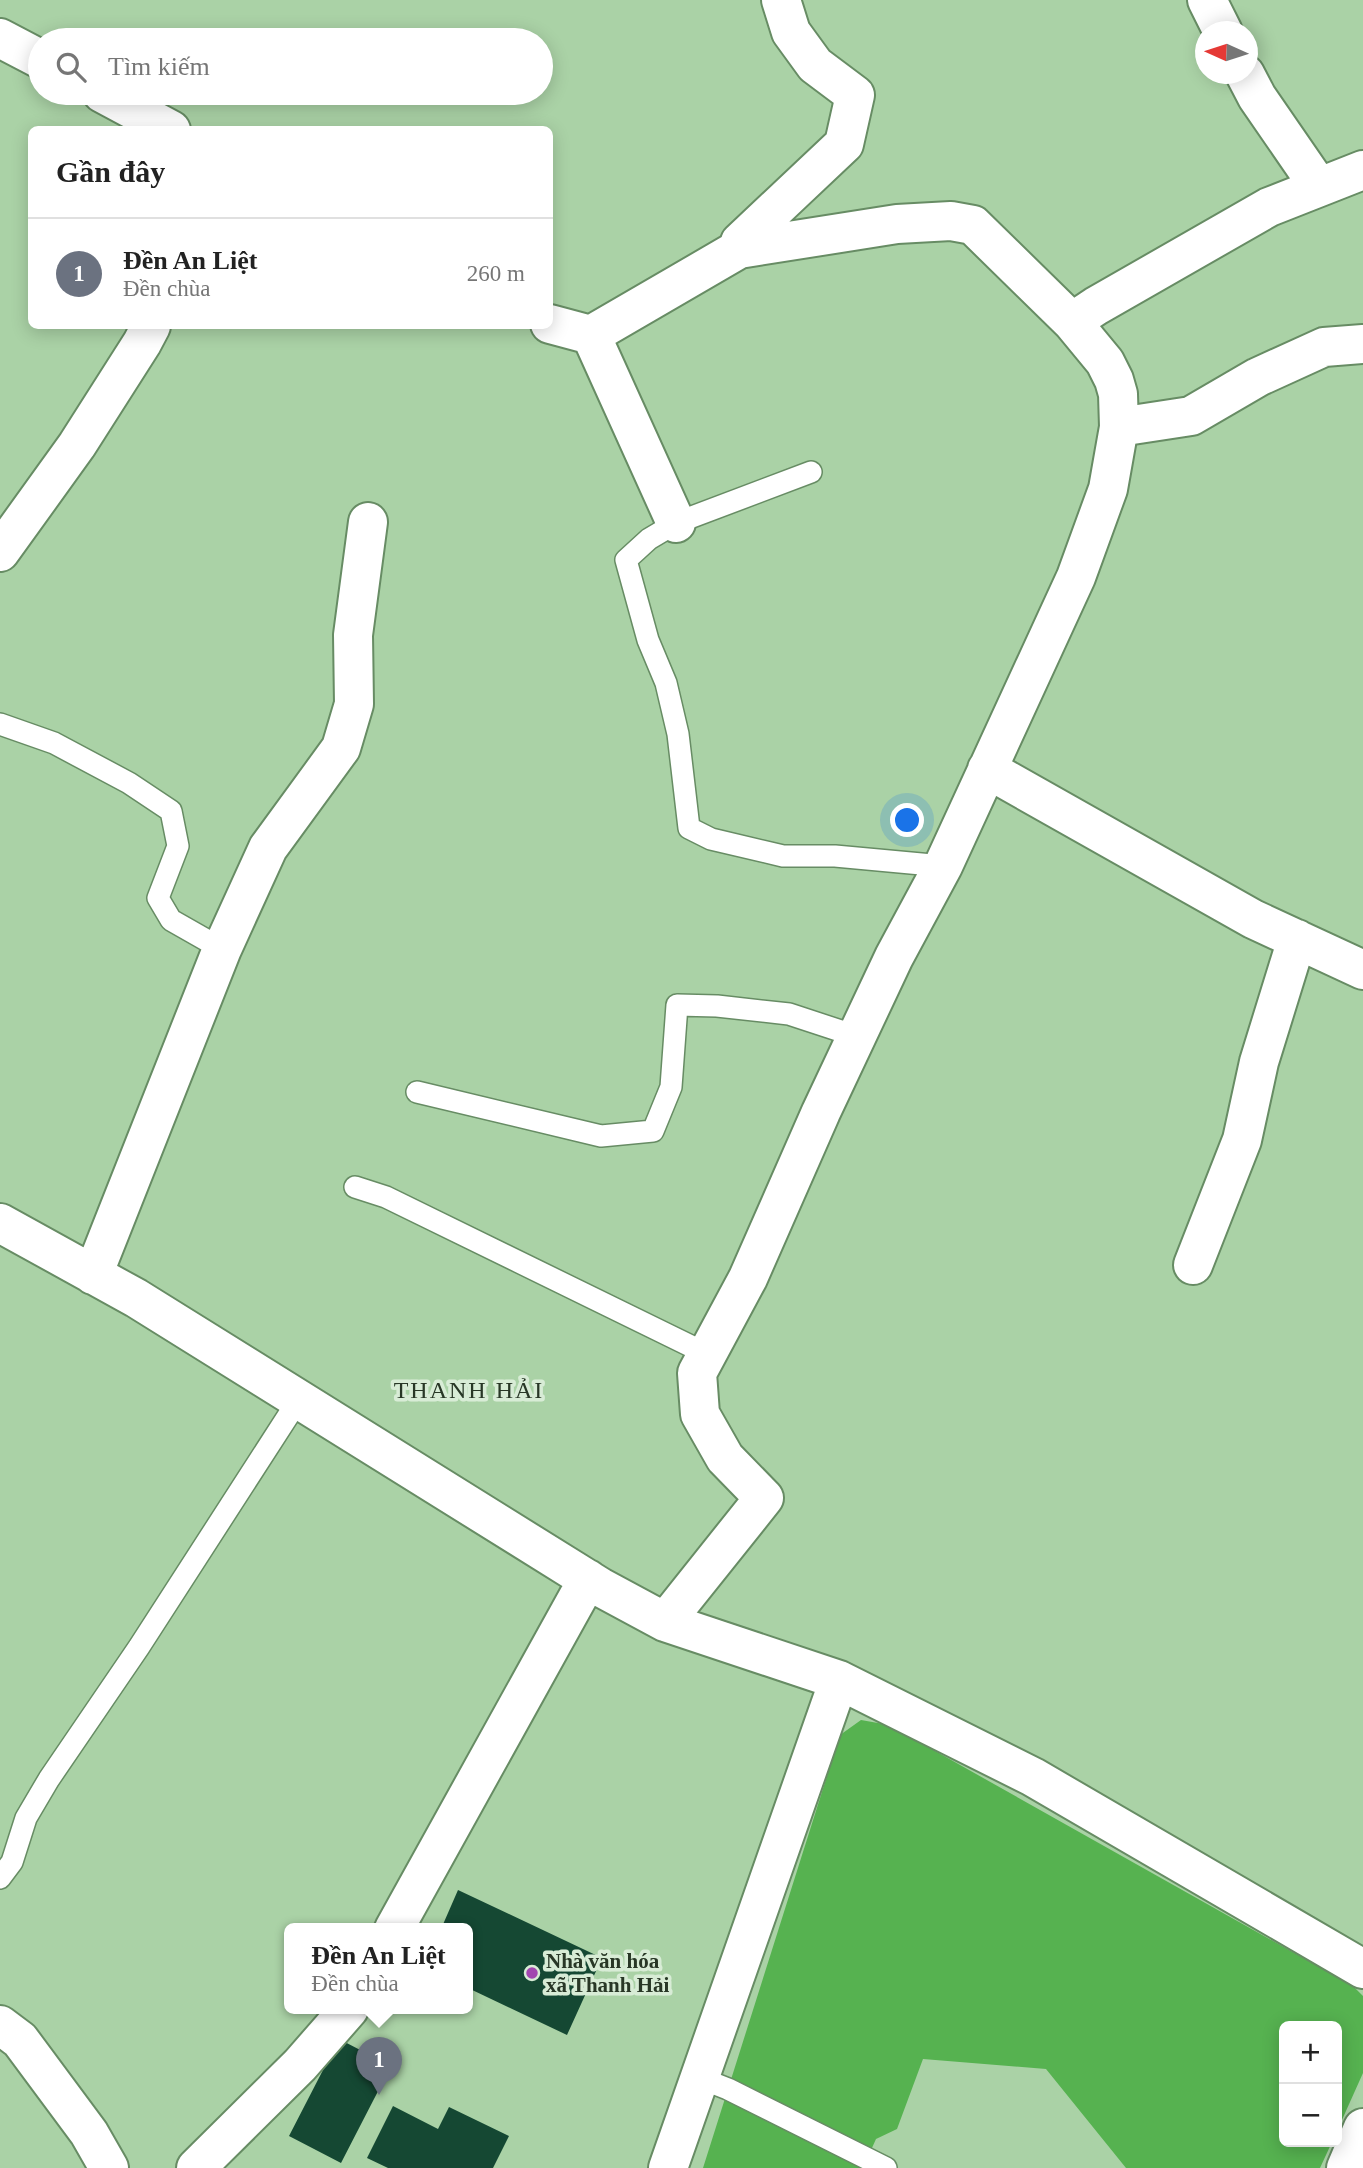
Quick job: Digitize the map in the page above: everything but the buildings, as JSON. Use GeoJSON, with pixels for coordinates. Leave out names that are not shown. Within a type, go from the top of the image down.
{"type":"FeatureCollection","features":[{"type":"Feature","properties":{"kind":"street"},"geometry":{"type":"LineString","coordinates":[[739,249],[740,242],[844,144],[855,95],[815,65],[792,32],[780,0]]}},
{"type":"Feature","properties":{"kind":"street"},"geometry":{"type":"LineString","coordinates":[[1207,0],[1218,21]]}},
{"type":"Feature","properties":{"kind":"street"},"geometry":{"type":"LineString","coordinates":[[0,38],[28,53]]}},
{"type":"Feature","properties":{"kind":"street"},"geometry":{"type":"LineString","coordinates":[[1250,84],[1319,187]]}},
{"type":"Feature","properties":{"kind":"street"},"geometry":{"type":"LineString","coordinates":[[124,105],[164,126]]}},
{"type":"Feature","properties":{"kind":"street"},"geometry":{"type":"LineString","coordinates":[[1072,322],[1269,207],[1363,170]]}},
{"type":"Feature","properties":{"kind":"street"},"geometry":{"type":"LineString","coordinates":[[553,325],[591,335],[739,249],[897,224],[951,221],[969,223],[1072,322],[1111,372],[1118,394],[1119,427],[1108,489],[1076,577],[943,866],[894,957],[856,1036],[748,1278],[697,1373],[701,1414],[725,1458],[764,1498],[665,1622]]}},
{"type":"Feature","properties":{"kind":"street"},"geometry":{"type":"LineString","coordinates":[[0,552],[77,445],[149,329]]}},
{"type":"Feature","properties":{"kind":"street"},"geometry":{"type":"LineString","coordinates":[[591,335],[676,523]]}},
{"type":"Feature","properties":{"kind":"street"},"geometry":{"type":"LineString","coordinates":[[1119,427],[1191,416],[1258,377],[1324,347],[1363,344]]}},
{"type":"Feature","properties":{"kind":"street"},"geometry":{"type":"LineString","coordinates":[[93,1275],[222,949],[268,848],[341,748],[354,704],[353,635],[368,522]]}},
{"type":"Feature","properties":{"kind":"street"},"geometry":{"type":"LineString","coordinates":[[987,769],[1253,919],[1363,970]]}},
{"type":"Feature","properties":{"kind":"street"},"geometry":{"type":"LineString","coordinates":[[1193,1265],[1241,1140],[1259,1062],[1297,939]]}},
{"type":"Feature","properties":{"kind":"street"},"geometry":{"type":"LineString","coordinates":[[0,1223],[136,1298],[587,1579],[665,1622],[839,1680],[1032,1777],[1363,1969]]}},
{"type":"Feature","properties":{"kind":"street"},"geometry":{"type":"LineString","coordinates":[[397,1923],[587,1579]]}},
{"type":"Feature","properties":{"kind":"street"},"geometry":{"type":"LineString","coordinates":[[668,2168],[714,2083],[839,1680]]}},
{"type":"Feature","properties":{"kind":"street"},"geometry":{"type":"LineString","coordinates":[[196,2168],[300,2065],[345,2014]]}},
{"type":"Feature","properties":{"kind":"street"},"geometry":{"type":"LineString","coordinates":[[0,2025],[20,2040],[89,2133],[109,2168]]}},
{"type":"Feature","properties":{"kind":"street"},"geometry":{"type":"LineString","coordinates":[[1346,2168],[1363,2128]]}},
{"type":"Feature","properties":{"kind":"lane"},"geometry":{"type":"LineString","coordinates":[[811,472],[676,523],[649,539],[626,560],[648,640],[666,683],[672,708],[678,734],[689,828],[712,839],[783,856],[835,856],[943,866]]}},
{"type":"Feature","properties":{"kind":"lane"},"geometry":{"type":"LineString","coordinates":[[0,724],[54,743],[129,783],[171,811],[178,846],[158,898],[171,920],[222,949]]}},
{"type":"Feature","properties":{"kind":"lane"},"geometry":{"type":"LineString","coordinates":[[417,1092],[601,1136],[653,1131],[671,1087],[677,1005],[717,1006],[789,1014],[856,1036]]}},
{"type":"Feature","properties":{"kind":"lane"},"geometry":{"type":"LineString","coordinates":[[355,1187],[386,1198],[706,1354]]}},
{"type":"Feature","properties":{"kind":"lane"},"geometry":{"type":"LineString","coordinates":[[0,1878],[12,1862],[26,1818],[49,1779],[139,1647],[299,1399]]}},
{"type":"Feature","properties":{"kind":"lane"},"geometry":{"type":"LineString","coordinates":[[714,2083],[886,2168]]}},
{"type":"Feature","properties":{"kind":"shaded area"},"geometry":{"type":"Polygon","coordinates":[[[861,1720],[889,1725],[1353,1986],[1363,1996],[1363,2073],[1342,2120],[1342,2021],[1279,2021],[1279,2147],[1330,2147],[1320,2168],[1126,2168],[1046,2069],[923,2059],[897,2129],[876,2139],[863,2168],[703,2168],[840,1735],[861,1720]]]}},
{"type":"Feature","properties":{"kind":"place","name":"Nhà văn hóa xã Thanh Hải"},"geometry":{"type":"Point","coordinates":[532,1973]}},
{"type":"Feature","properties":{"kind":"place","name":"Đền An Liệt"},"geometry":{"type":"Point","coordinates":[379,2095]}},
{"type":"Feature","properties":{"kind":"district","name":"THANH HẢI"},"geometry":{"type":"Point","coordinates":[469,1390]}}]}
